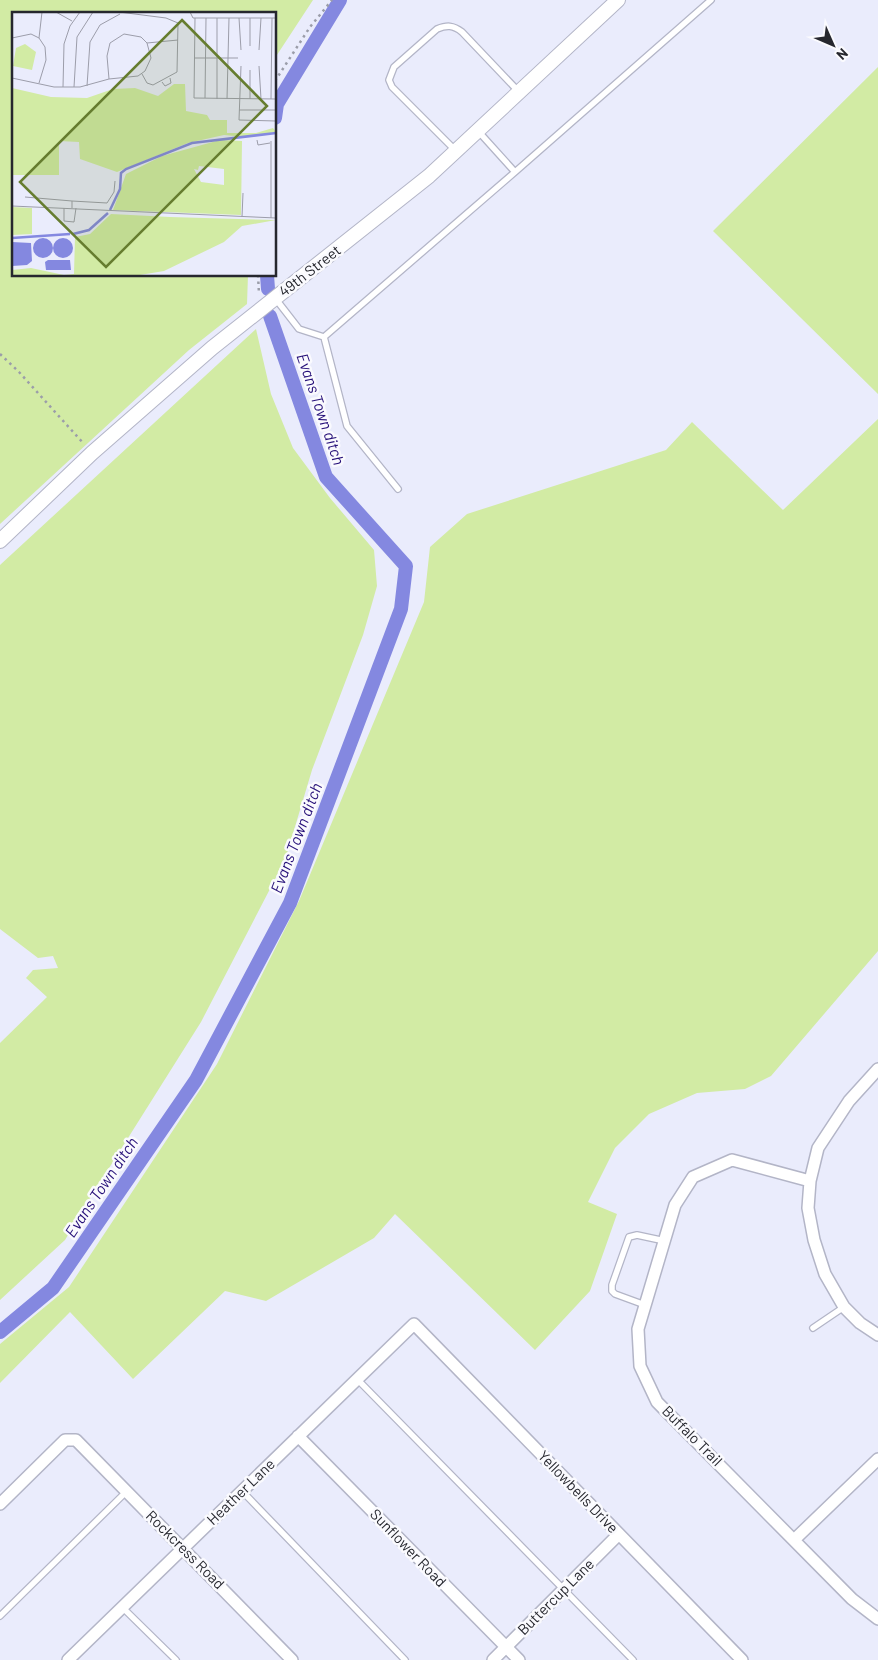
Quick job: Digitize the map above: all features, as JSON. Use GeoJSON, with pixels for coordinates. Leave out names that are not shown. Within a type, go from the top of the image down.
{"type":"FeatureCollection","features":[{"type":"Feature","properties":{"kind":"street","name":"49th Street"},"geometry":{"type":"LineString","coordinates":[[0,541],[92,453],[212,348],[429,176],[618,0]]}},
{"type":"Feature","properties":{"kind":"street"},"geometry":{"type":"LineString","coordinates":[[878,1069],[849,1101],[818,1148],[810,1181],[808,1208],[814,1240],[826,1274],[844,1307],[860,1323],[878,1335]]}},
{"type":"Feature","properties":{"kind":"street","name":"Buffalo Trail"},"geometry":{"type":"LineString","coordinates":[[810,1181],[732,1160],[693,1177],[675,1205],[638,1329],[640,1366],[657,1402],[795,1539],[852,1599],[878,1619]]}},
{"type":"Feature","properties":{"kind":"street","name":"Heather Lane"},"geometry":{"type":"LineString","coordinates":[[68,1660],[414,1324]]}},
{"type":"Feature","properties":{"kind":"street","name":"Yellowbells Drive"},"geometry":{"type":"LineString","coordinates":[[414,1324],[742,1660]]}},
{"type":"Feature","properties":{"kind":"street","name":"Sunflower Road"},"geometry":{"type":"LineString","coordinates":[[298,1436],[518,1660]]}},
{"type":"Feature","properties":{"kind":"street","name":"Rockcress Road"},"geometry":{"type":"LineString","coordinates":[[0,1504],[65,1440],[76,1440],[292,1660]]}},
{"type":"Feature","properties":{"kind":"street"},"geometry":{"type":"LineString","coordinates":[[795,1539],[878,1459]]}},
{"type":"Feature","properties":{"kind":"street","name":"Buttercup Lane"},"geometry":{"type":"LineString","coordinates":[[493,1660],[619,1534]]}},
{"type":"Feature","properties":{"kind":"lane"},"geometry":{"type":"LineString","coordinates":[[324,337],[710,0]]}},
{"type":"Feature","properties":{"kind":"lane"},"geometry":{"type":"LineString","coordinates":[[456,151],[392,87],[389,80],[394,67],[437,29],[445,26],[454,26],[520,93]]}},
{"type":"Feature","properties":{"kind":"lane"},"geometry":{"type":"LineString","coordinates":[[478,131],[515,172]]}},
{"type":"Feature","properties":{"kind":"lane"},"geometry":{"type":"LineString","coordinates":[[275,298],[299,329],[324,337]]}},
{"type":"Feature","properties":{"kind":"lane"},"geometry":{"type":"LineString","coordinates":[[324,337],[347,426],[398,489]]}},
{"type":"Feature","properties":{"kind":"lane"},"geometry":{"type":"LineString","coordinates":[[646,1305],[614,1294],[612,1285],[629,1237],[637,1235],[665,1241]]}},
{"type":"Feature","properties":{"kind":"lane"},"geometry":{"type":"LineString","coordinates":[[813,1328],[844,1307]]}},
{"type":"Feature","properties":{"kind":"lane"},"geometry":{"type":"LineString","coordinates":[[356,1379],[633,1660]]}},
{"type":"Feature","properties":{"kind":"lane"},"geometry":{"type":"LineString","coordinates":[[0,1616],[127,1491]]}},
{"type":"Feature","properties":{"kind":"lane"},"geometry":{"type":"LineString","coordinates":[[242,1491],[405,1660]]}},
{"type":"Feature","properties":{"kind":"lane"},"geometry":{"type":"LineString","coordinates":[[122,1607],[176,1660]]}},
{"type":"Feature","properties":{"kind":"path"},"geometry":{"type":"LineString","coordinates":[[276,79],[288,58],[332,0]]}},
{"type":"Feature","properties":{"kind":"path"},"geometry":{"type":"LineString","coordinates":[[0,354],[19,372],[92,453]]}},
{"type":"Feature","properties":{"kind":"green space"},"geometry":{"type":"Polygon","coordinates":[[[0,0],[313,0],[276,56],[276,12],[12,12],[12,276],[248,276],[247,304],[189,350],[0,524],[0,0]]]}},
{"type":"Feature","properties":{"kind":"green space"},"geometry":{"type":"Polygon","coordinates":[[[878,67],[878,394],[713,231],[878,67]]]}},
{"type":"Feature","properties":{"kind":"green space"},"geometry":{"type":"Polygon","coordinates":[[[256,329],[271,394],[293,448],[330,498],[374,550],[377,586],[363,635],[312,770],[285,860],[201,1022],[65,1240],[0,1300],[0,1043],[47,997],[26,978],[33,970],[58,968],[53,956],[38,958],[0,929],[0,565],[256,329]]]}},
{"type":"Feature","properties":{"kind":"green space"},"geometry":{"type":"Polygon","coordinates":[[[878,419],[878,951],[771,1076],[745,1089],[697,1093],[649,1114],[615,1148],[588,1202],[617,1214],[590,1291],[535,1350],[395,1214],[374,1238],[266,1301],[225,1291],[133,1379],[70,1312],[0,1383],[0,1344],[69,1287],[217,1064],[299,901],[424,602],[430,547],[467,514],[666,450],[692,422],[783,510],[878,419]]]}},
{"type":"Feature","properties":{"kind":"waterway","name":"Evans Town ditch"},"geometry":{"type":"LineString","coordinates":[[276,111],[277,104],[340,0]]}},
{"type":"Feature","properties":{"kind":"waterway","name":"Evans Town ditch"},"geometry":{"type":"LineString","coordinates":[[267,276],[268,289]]}},
{"type":"Feature","properties":{"kind":"waterway","name":"Evans Town ditch"},"geometry":{"type":"LineString","coordinates":[[0,1332],[53,1288],[196,1080],[290,903],[401,609],[406,566],[326,477],[270,316]]}}]}
